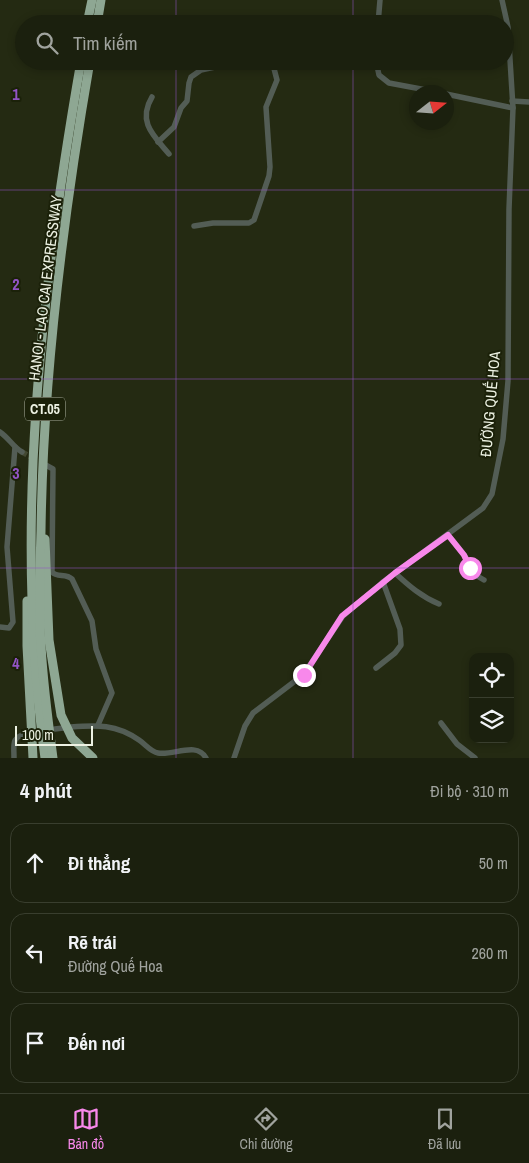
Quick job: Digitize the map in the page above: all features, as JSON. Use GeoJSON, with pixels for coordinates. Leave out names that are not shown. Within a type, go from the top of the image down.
{"type":"FeatureCollection","features":[{"type":"Feature","properties":{"kind":"highway"},"geometry":{"type":"LineString","coordinates":[[89,15],[92,0]]}},
{"type":"Feature","properties":{"kind":"highway"},"geometry":{"type":"LineString","coordinates":[[98,15],[101,0]]}},
{"type":"Feature","properties":{"kind":"highway","name":"HANOI - LAO CAI EXPRESSWAY"},"geometry":{"type":"LineString","coordinates":[[45,758],[33,646],[32,485],[43,329],[80,70]]}},
{"type":"Feature","properties":{"kind":"highway","name":"HANOI - LAO CAI EXPRESSWAY"},"geometry":{"type":"LineString","coordinates":[[53,758],[41,645],[42,448],[51,329],[89,70]]}},
{"type":"Feature","properties":{"kind":"highway"},"geometry":{"type":"LineString","coordinates":[[41,500],[47,552],[49,640],[59,703],[63,720],[72,738],[93,758]]}},
{"type":"Feature","properties":{"kind":"highway"},"geometry":{"type":"LineString","coordinates":[[32,559],[26,626],[33,758]]}},
{"type":"Feature","properties":{"kind":"street"},"geometry":{"type":"LineString","coordinates":[[379,15],[380,0]]}},
{"type":"Feature","properties":{"kind":"street","name":"ĐƯỜNG QUẾ HOA"},"geometry":{"type":"LineString","coordinates":[[502,0],[505,15]]}},
{"type":"Feature","properties":{"kind":"street"},"geometry":{"type":"LineString","coordinates":[[158,142],[174,126],[181,108],[187,101],[191,77],[201,70]]}},
{"type":"Feature","properties":{"kind":"street"},"geometry":{"type":"LineString","coordinates":[[194,226],[213,223],[249,223],[254,220],[270,170],[266,107],[277,80],[274,70]]}},
{"type":"Feature","properties":{"kind":"street"},"geometry":{"type":"LineString","coordinates":[[378,70],[379,75],[389,83],[409,87]]}},
{"type":"Feature","properties":{"kind":"street","name":"ĐƯỜNG QUẾ HOA"},"geometry":{"type":"LineString","coordinates":[[234,758],[245,726],[253,713],[304,675],[342,616],[383,582],[483,508],[492,494],[503,439],[508,381],[512,104],[510,70]]}},
{"type":"Feature","properties":{"kind":"street"},"geometry":{"type":"LineString","coordinates":[[454,95],[512,104],[529,102]]}},
{"type":"Feature","properties":{"kind":"street"},"geometry":{"type":"LineString","coordinates":[[152,97],[147,105],[146,117],[158,142],[169,154]]}},
{"type":"Feature","properties":{"kind":"street"},"geometry":{"type":"LineString","coordinates":[[0,432],[22,452]]}},
{"type":"Feature","properties":{"kind":"street"},"geometry":{"type":"LineString","coordinates":[[0,627],[9,628],[13,622],[7,547],[15,447]]}},
{"type":"Feature","properties":{"kind":"street"},"geometry":{"type":"LineString","coordinates":[[42,463],[53,469],[52,572],[56,575],[66,575],[72,579],[92,621],[96,649],[112,693],[98,725]]}},
{"type":"Feature","properties":{"kind":"street"},"geometry":{"type":"LineString","coordinates":[[448,535],[464,555],[470,568],[484,580]]}},
{"type":"Feature","properties":{"kind":"street"},"geometry":{"type":"LineString","coordinates":[[395,573],[426,598],[440,604]]}},
{"type":"Feature","properties":{"kind":"street"},"geometry":{"type":"LineString","coordinates":[[376,668],[401,645],[400,629],[383,582]]}},
{"type":"Feature","properties":{"kind":"street"},"geometry":{"type":"LineString","coordinates":[[441,723],[457,744],[476,758]]}},
{"type":"Feature","properties":{"kind":"street"},"geometry":{"type":"LineString","coordinates":[[71,727],[98,725],[123,731],[157,753],[195,750],[202,752],[206,758]]}},
{"type":"Feature","properties":{"kind":"street"},"geometry":{"type":"LineString","coordinates":[[55,729],[63,728]]}},
{"type":"Feature","properties":{"kind":"street"},"geometry":{"type":"LineString","coordinates":[[14,758],[14,740],[18,736],[27,733]]}},
{"type":"Feature","properties":{"kind":"tunnel"},"geometry":{"type":"LineString","coordinates":[[22,452],[36,460]]}},
{"type":"Feature","properties":{"kind":"route"},"geometry":{"type":"LineString","coordinates":[[304,675],[342,616],[383,582],[448,535],[464,555],[470,568]]}}]}
